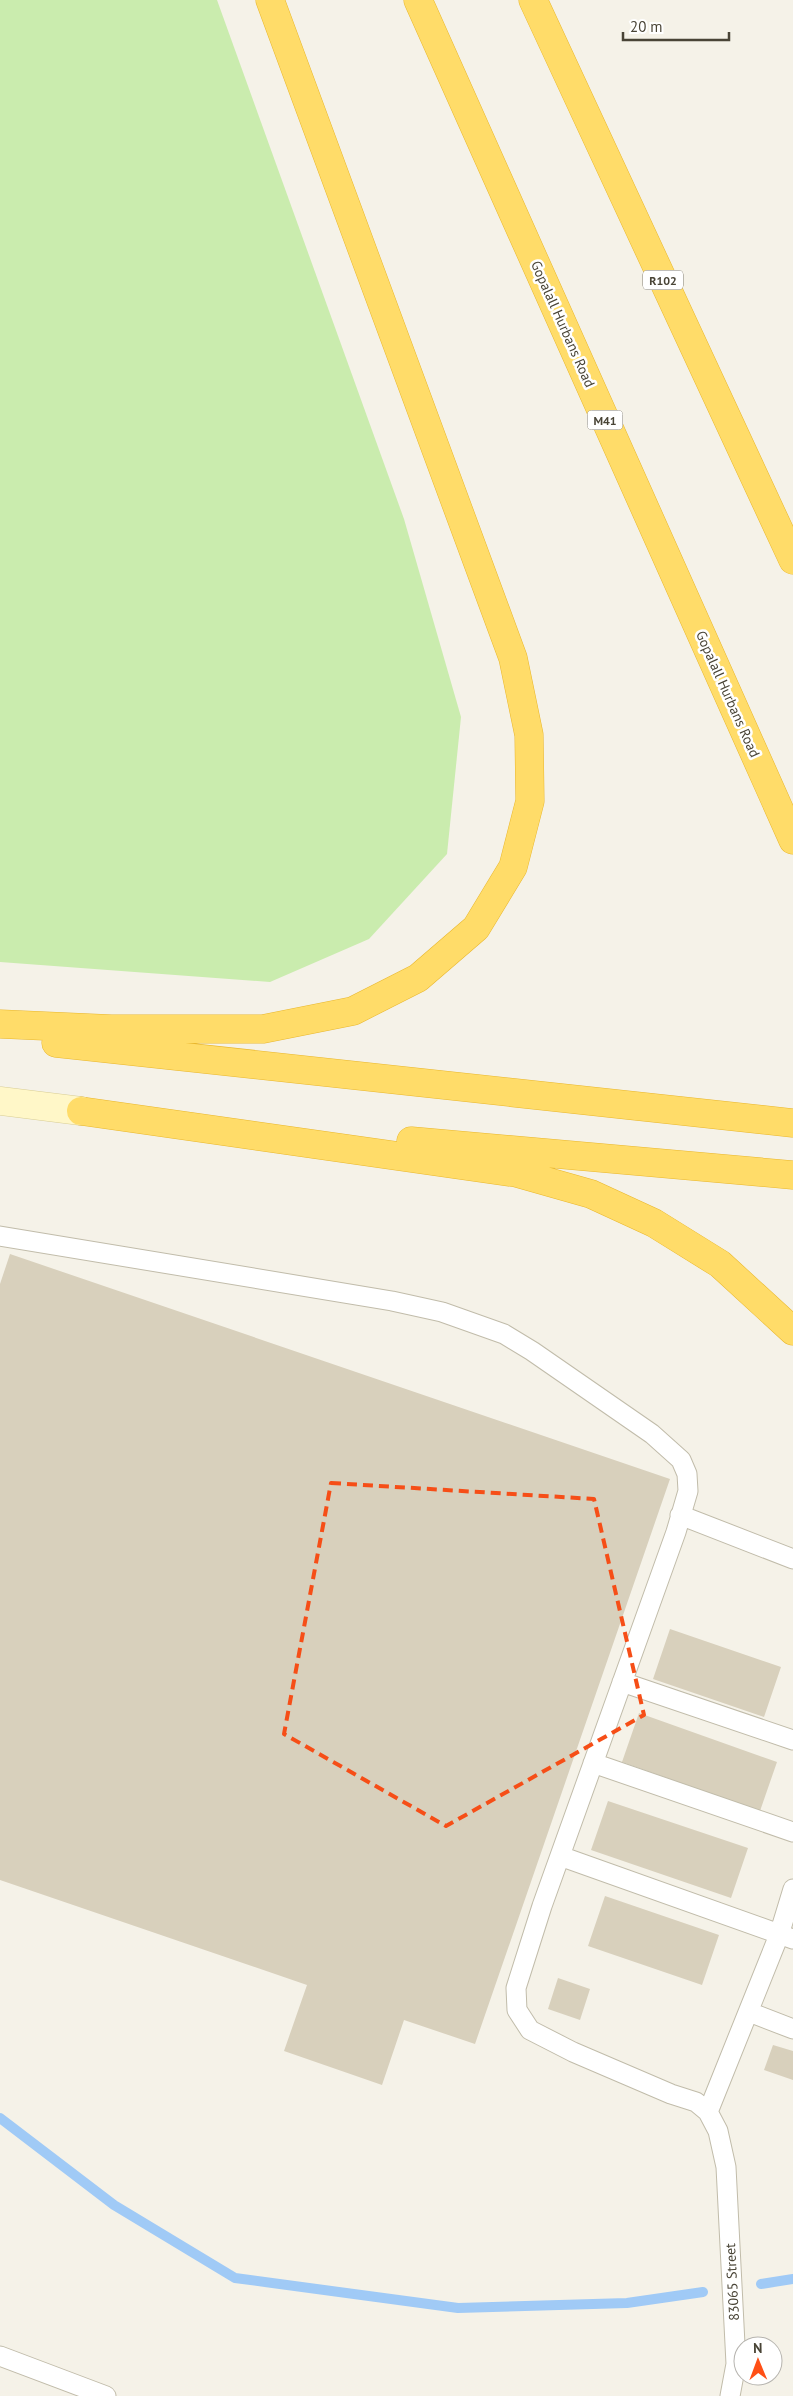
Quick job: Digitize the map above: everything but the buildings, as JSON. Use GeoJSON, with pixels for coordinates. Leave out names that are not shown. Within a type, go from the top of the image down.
{"type":"FeatureCollection","features":[{"type":"Feature","properties":{"kind":"highway"},"geometry":{"type":"LineString","coordinates":[[0,1024],[111,1029],[263,1029],[353,1011],[418,978],[476,928],[513,866],[530,800],[529,736],[513,658],[270,0]]}},
{"type":"Feature","properties":{"kind":"highway","name":"Gopalall Hurbans Road"},"geometry":{"type":"LineString","coordinates":[[418,0],[793,840]]}},
{"type":"Feature","properties":{"kind":"highway","name":"R102"},"geometry":{"type":"LineString","coordinates":[[533,0],[793,560]]}},
{"type":"Feature","properties":{"kind":"highway"},"geometry":{"type":"LineString","coordinates":[[0,1036],[793,1123]]}},
{"type":"Feature","properties":{"kind":"highway"},"geometry":{"type":"LineString","coordinates":[[81,1110],[793,1175]]}},
{"type":"Feature","properties":{"kind":"highway"},"geometry":{"type":"LineString","coordinates":[[81,1110],[517,1173],[591,1194],[654,1222],[720,1264],[793,1331]]}},
{"type":"Feature","properties":{"kind":"main road"},"geometry":{"type":"LineString","coordinates":[[0,1101],[81,1110]]}},
{"type":"Feature","properties":{"kind":"lane"},"geometry":{"type":"LineString","coordinates":[[0,1236],[392,1301],[442,1312],[504,1334],[532,1351],[652,1434],[680,1460],[687,1474],[688,1491],[560,1856],[516,1988],[516,2010],[530,2030],[599,2063],[671,2094],[696,2102],[708,2112],[748,2012],[786,1937],[793,1890]]}},
{"type":"Feature","properties":{"kind":"lane"},"geometry":{"type":"LineString","coordinates":[[680,1515],[793,1560]]}},
{"type":"Feature","properties":{"kind":"lane"},"geometry":{"type":"LineString","coordinates":[[622,1682],[793,1740]]}},
{"type":"Feature","properties":{"kind":"lane"},"geometry":{"type":"LineString","coordinates":[[593,1763],[793,1832]]}},
{"type":"Feature","properties":{"kind":"lane"},"geometry":{"type":"LineString","coordinates":[[560,1856],[786,1937]]}},
{"type":"Feature","properties":{"kind":"lane"},"geometry":{"type":"LineString","coordinates":[[748,2012],[793,2029]]}},
{"type":"Feature","properties":{"kind":"lane","name":"83065 Street"},"geometry":{"type":"LineString","coordinates":[[708,2112],[718,2131],[726,2167],[736,2364],[730,2396]]}},
{"type":"Feature","properties":{"kind":"lane"},"geometry":{"type":"LineString","coordinates":[[0,2356],[106,2396]]}},
{"type":"Feature","properties":{"kind":"highlighted area"},"geometry":{"type":"Polygon","coordinates":[[[331,1483],[594,1499],[644,1715],[446,1826],[284,1734],[331,1483]]]}},
{"type":"Feature","properties":{"kind":"green space"},"geometry":{"type":"Polygon","coordinates":[[[0,0],[217,0],[404,519],[461,717],[447,854],[369,939],[270,982],[0,962],[0,0]]]}},
{"type":"Feature","properties":{"kind":"waterway"},"geometry":{"type":"LineString","coordinates":[[0,2118],[114,2205],[235,2278],[458,2308],[627,2303],[703,2292]]}},
{"type":"Feature","properties":{"kind":"waterway"},"geometry":{"type":"LineString","coordinates":[[761,2284],[793,2279]]}}]}
